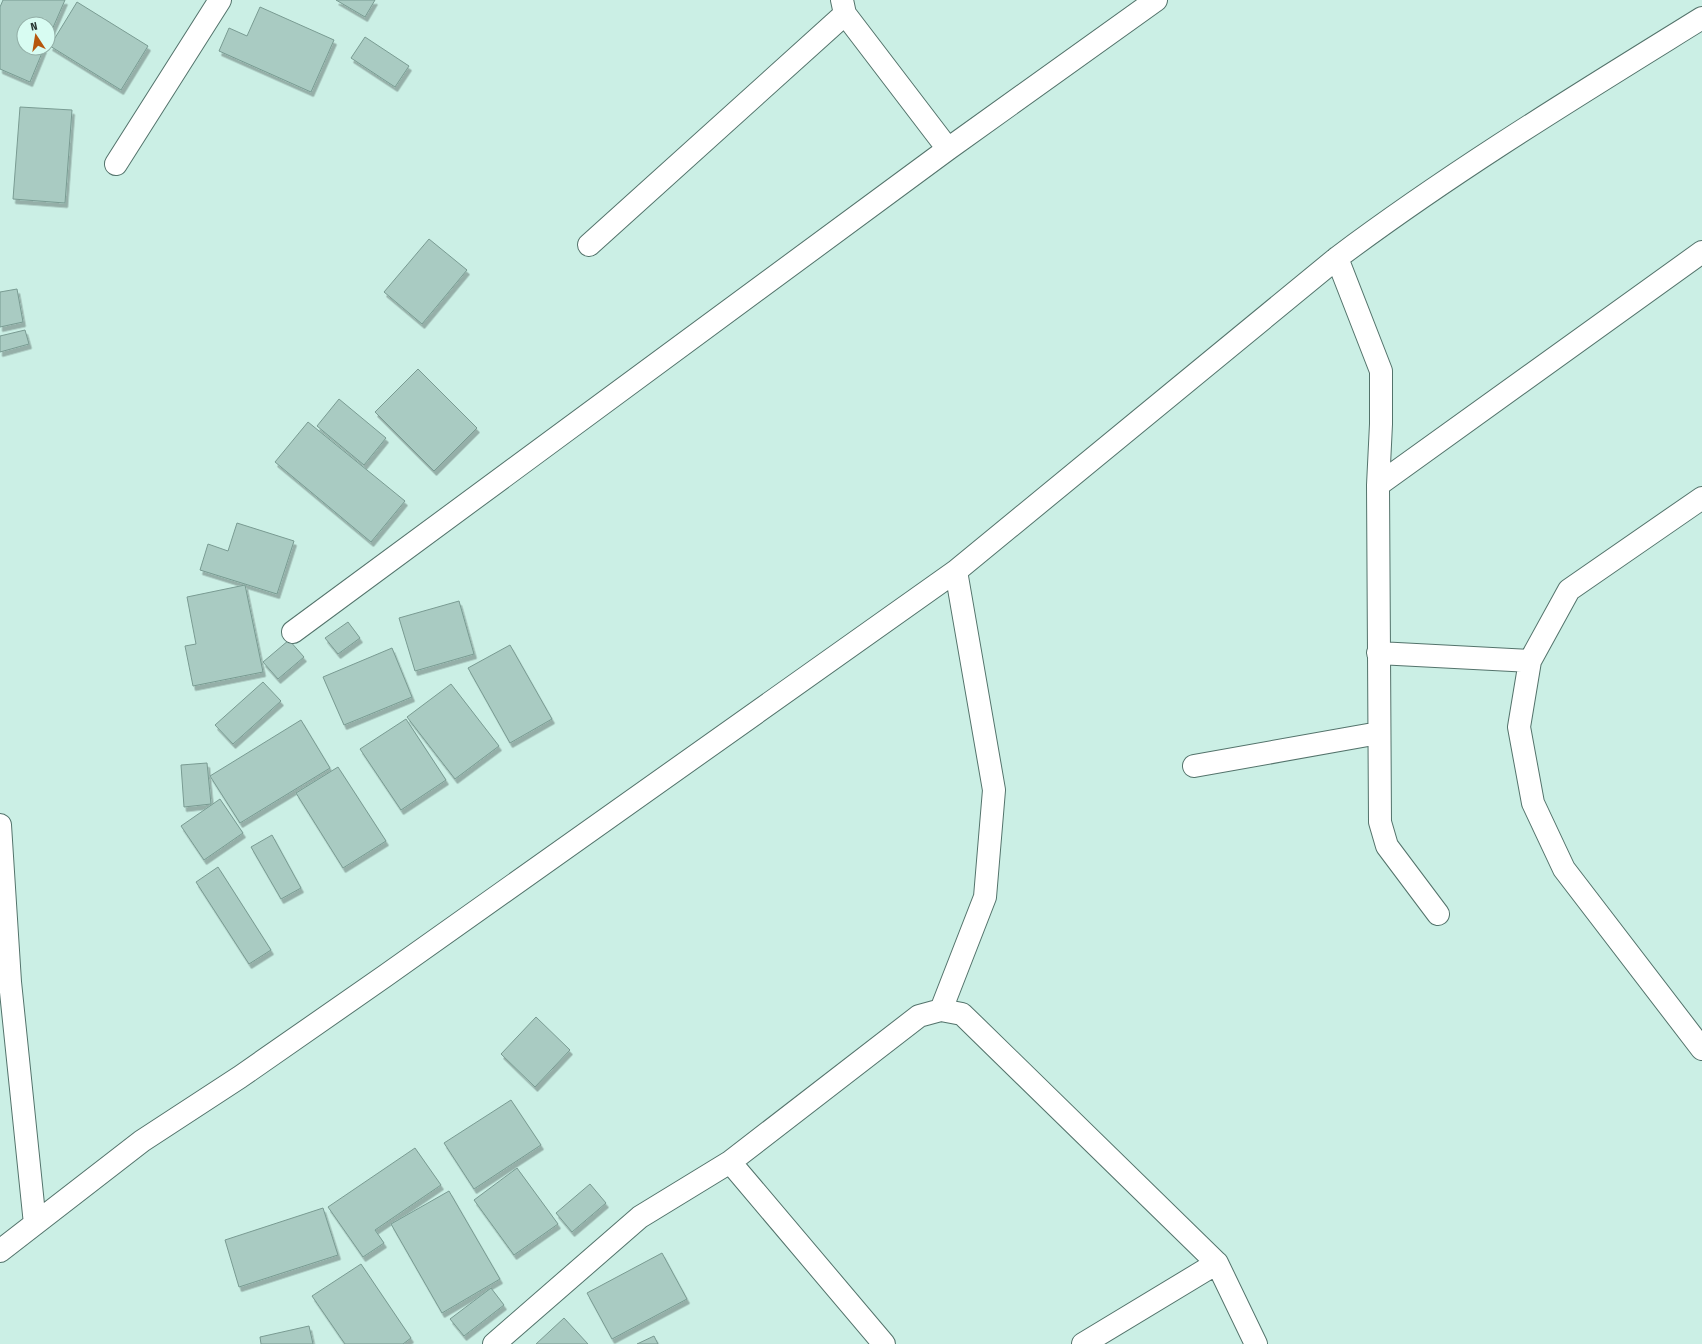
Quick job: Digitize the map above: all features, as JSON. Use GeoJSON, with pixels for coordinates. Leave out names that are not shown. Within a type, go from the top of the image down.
{"type":"FeatureCollection","features":[{"type":"Feature","properties":{"kind":"street"},"geometry":{"type":"LineString","coordinates":[[116,164],[220,0]]}},
{"type":"Feature","properties":{"kind":"street"},"geometry":{"type":"LineString","coordinates":[[293,632],[948,149],[1156,0]]}},
{"type":"Feature","properties":{"kind":"street"},"geometry":{"type":"LineString","coordinates":[[589,245],[843,7],[948,149]]}},
{"type":"Feature","properties":{"kind":"street"},"geometry":{"type":"LineString","coordinates":[[0,1251],[142,1141],[240,1077],[385,976],[956,571],[1336,258],[1402,210],[1585,91],[1702,18]]}},
{"type":"Feature","properties":{"kind":"street"},"geometry":{"type":"LineString","coordinates":[[1378,484],[1702,252]]}},
{"type":"Feature","properties":{"kind":"street"},"geometry":{"type":"LineString","coordinates":[[1336,258],[1381,371],[1381,424],[1378,484],[1380,822],[1388,846],[1438,914]]}},
{"type":"Feature","properties":{"kind":"street"},"geometry":{"type":"LineString","coordinates":[[1702,498],[1569,590],[1530,661],[1519,727],[1533,803],[1564,870],[1702,1049]]}},
{"type":"Feature","properties":{"kind":"street"},"geometry":{"type":"LineString","coordinates":[[941,1010],[985,897],[994,790],[956,571]]}},
{"type":"Feature","properties":{"kind":"street"},"geometry":{"type":"LineString","coordinates":[[1378,653],[1530,661]]}},
{"type":"Feature","properties":{"kind":"street"},"geometry":{"type":"LineString","coordinates":[[1194,766],[1379,733]]}},
{"type":"Feature","properties":{"kind":"street"},"geometry":{"type":"LineString","coordinates":[[0,824],[10,982],[35,1224]]}},
{"type":"Feature","properties":{"kind":"street"},"geometry":{"type":"LineString","coordinates":[[494,1344],[640,1217],[730,1162],[919,1016],[941,1010],[962,1014],[1217,1263],[1256,1344]]}},
{"type":"Feature","properties":{"kind":"street"},"geometry":{"type":"LineString","coordinates":[[730,1162],[884,1344]]}},
{"type":"Feature","properties":{"kind":"street"},"geometry":{"type":"LineString","coordinates":[[1083,1344],[1217,1263]]}},
{"type":"Feature","properties":{"kind":"building"},"geometry":{"type":"Polygon","coordinates":[[[3,0],[65,0],[56,21],[56,16],[16,16],[16,56],[41,56],[30,82],[0,69],[0,7],[3,0]]]}},
{"type":"Feature","properties":{"kind":"building"},"geometry":{"type":"Polygon","coordinates":[[[336,0],[375,0],[365,17],[336,0]]]}},
{"type":"Feature","properties":{"kind":"building"},"geometry":{"type":"Polygon","coordinates":[[[77,2],[148,46],[121,90],[56,50],[56,36],[77,2]]]}},
{"type":"Feature","properties":{"kind":"building"},"geometry":{"type":"Polygon","coordinates":[[[260,7],[334,40],[311,92],[219,51],[229,28],[247,36],[260,7]]]}},
{"type":"Feature","properties":{"kind":"building"},"geometry":{"type":"Polygon","coordinates":[[[365,37],[409,66],[395,87],[351,58],[365,37]]]}},
{"type":"Feature","properties":{"kind":"building"},"geometry":{"type":"Polygon","coordinates":[[[20,107],[72,110],[65,203],[13,199],[20,107]]]}},
{"type":"Feature","properties":{"kind":"building"},"geometry":{"type":"Polygon","coordinates":[[[429,239],[467,270],[422,324],[384,292],[429,239]]]}},
{"type":"Feature","properties":{"kind":"building"},"geometry":{"type":"Polygon","coordinates":[[[17,289],[23,322],[0,327],[0,292],[17,289]]]}},
{"type":"Feature","properties":{"kind":"building"},"geometry":{"type":"Polygon","coordinates":[[[25,330],[29,344],[0,352],[0,336],[25,330]]]}},
{"type":"Feature","properties":{"kind":"building"},"geometry":{"type":"Polygon","coordinates":[[[418,369],[477,428],[434,471],[375,412],[418,369]]]}},
{"type":"Feature","properties":{"kind":"building"},"geometry":{"type":"Polygon","coordinates":[[[339,399],[386,438],[364,465],[317,426],[339,399]]]}},
{"type":"Feature","properties":{"kind":"building"},"geometry":{"type":"Polygon","coordinates":[[[308,422],[405,501],[371,542],[275,462],[308,422]]]}},
{"type":"Feature","properties":{"kind":"building"},"geometry":{"type":"Polygon","coordinates":[[[237,523],[294,541],[277,594],[200,570],[208,544],[228,551],[237,523]]]}},
{"type":"Feature","properties":{"kind":"building"},"geometry":{"type":"Polygon","coordinates":[[[245,585],[263,672],[193,686],[185,646],[196,644],[187,597],[245,585]]]}},
{"type":"Feature","properties":{"kind":"building"},"geometry":{"type":"Polygon","coordinates":[[[459,601],[474,654],[415,671],[399,618],[459,601]]]}},
{"type":"Feature","properties":{"kind":"building"},"geometry":{"type":"Polygon","coordinates":[[[348,622],[360,638],[338,654],[325,638],[348,622]]]}},
{"type":"Feature","properties":{"kind":"building"},"geometry":{"type":"Polygon","coordinates":[[[289,640],[304,657],[278,679],[263,662],[289,640]]]}},
{"type":"Feature","properties":{"kind":"building"},"geometry":{"type":"Polygon","coordinates":[[[510,645],[552,719],[510,743],[468,668],[510,645]]]}},
{"type":"Feature","properties":{"kind":"building"},"geometry":{"type":"Polygon","coordinates":[[[392,648],[412,697],[344,725],[323,677],[392,648]]]}},
{"type":"Feature","properties":{"kind":"building"},"geometry":{"type":"Polygon","coordinates":[[[263,682],[281,701],[233,744],[215,725],[263,682]]]}},
{"type":"Feature","properties":{"kind":"building"},"geometry":{"type":"Polygon","coordinates":[[[451,684],[499,746],[455,779],[407,717],[451,684]]]}},
{"type":"Feature","properties":{"kind":"building"},"geometry":{"type":"Polygon","coordinates":[[[406,719],[446,780],[401,810],[360,749],[406,719]]]}},
{"type":"Feature","properties":{"kind":"building"},"geometry":{"type":"Polygon","coordinates":[[[301,720],[330,768],[240,823],[210,776],[301,720]]]}},
{"type":"Feature","properties":{"kind":"building"},"geometry":{"type":"Polygon","coordinates":[[[207,763],[211,804],[184,807],[181,765],[207,763]]]}},
{"type":"Feature","properties":{"kind":"building"},"geometry":{"type":"Polygon","coordinates":[[[338,767],[386,841],[343,868],[296,793],[338,767]]]}},
{"type":"Feature","properties":{"kind":"building"},"geometry":{"type":"Polygon","coordinates":[[[220,799],[243,833],[204,860],[181,826],[220,799]]]}},
{"type":"Feature","properties":{"kind":"building"},"geometry":{"type":"Polygon","coordinates":[[[272,835],[301,888],[281,899],[251,847],[272,835]]]}},
{"type":"Feature","properties":{"kind":"building"},"geometry":{"type":"Polygon","coordinates":[[[218,867],[271,950],[249,964],[196,882],[218,867]]]}},
{"type":"Feature","properties":{"kind":"building"},"geometry":{"type":"Polygon","coordinates":[[[536,1017],[570,1050],[535,1087],[501,1054],[536,1017]]]}},
{"type":"Feature","properties":{"kind":"building"},"geometry":{"type":"Polygon","coordinates":[[[511,1100],[541,1145],[474,1189],[444,1143],[511,1100]]]}},
{"type":"Feature","properties":{"kind":"building"},"geometry":{"type":"Polygon","coordinates":[[[415,1148],[441,1185],[375,1230],[384,1243],[363,1257],[328,1207],[415,1148]]]}},
{"type":"Feature","properties":{"kind":"building"},"geometry":{"type":"Polygon","coordinates":[[[517,1168],[558,1224],[514,1255],[474,1200],[517,1168]]]}},
{"type":"Feature","properties":{"kind":"building"},"geometry":{"type":"Polygon","coordinates":[[[590,1184],[606,1203],[572,1232],[556,1213],[590,1184]]]}},
{"type":"Feature","properties":{"kind":"building"},"geometry":{"type":"Polygon","coordinates":[[[449,1191],[500,1279],[442,1313],[391,1224],[449,1191]]]}},
{"type":"Feature","properties":{"kind":"building"},"geometry":{"type":"Polygon","coordinates":[[[323,1208],[338,1255],[239,1287],[225,1240],[323,1208]]]}},
{"type":"Feature","properties":{"kind":"building"},"geometry":{"type":"Polygon","coordinates":[[[662,1253],[687,1299],[612,1339],[587,1293],[662,1253]]]}},
{"type":"Feature","properties":{"kind":"building"},"geometry":{"type":"Polygon","coordinates":[[[361,1264],[411,1338],[403,1344],[345,1344],[312,1296],[361,1264]]]}},
{"type":"Feature","properties":{"kind":"building"},"geometry":{"type":"Polygon","coordinates":[[[491,1288],[504,1305],[464,1336],[450,1319],[491,1288]]]}},
{"type":"Feature","properties":{"kind":"building"},"geometry":{"type":"Polygon","coordinates":[[[564,1318],[588,1344],[536,1344],[564,1318]]]}},
{"type":"Feature","properties":{"kind":"building"},"geometry":{"type":"Polygon","coordinates":[[[309,1326],[313,1344],[261,1344],[260,1337],[309,1326]]]}},
{"type":"Feature","properties":{"kind":"building"},"geometry":{"type":"Polygon","coordinates":[[[654,1336],[658,1344],[637,1344],[654,1336]]]}}]}
